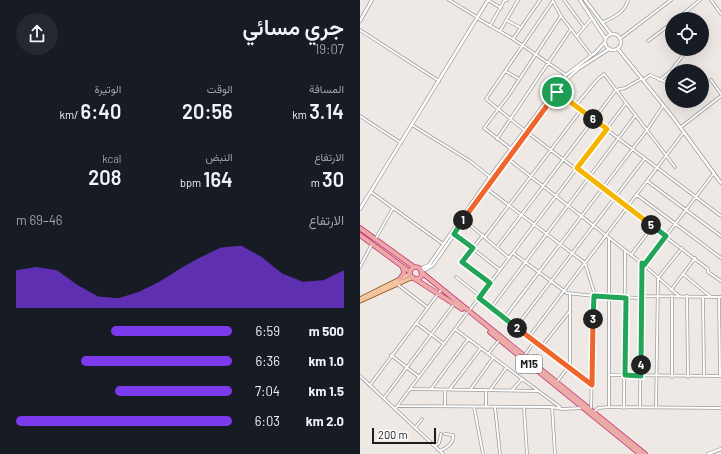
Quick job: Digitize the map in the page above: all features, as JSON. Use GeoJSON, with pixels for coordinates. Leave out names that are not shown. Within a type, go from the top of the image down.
{"type":"FeatureCollection","features":[{"type":"Feature","properties":{"kind":"highway"},"geometry":{"type":"LineString","coordinates":[[360,228],[414,267],[421,270],[420,277],[412,275],[360,235]]}},
{"type":"Feature","properties":{"kind":"highway"},"geometry":{"type":"LineString","coordinates":[[412,275],[414,267]]}},
{"type":"Feature","properties":{"kind":"highway"},"geometry":{"type":"LineString","coordinates":[[400,279],[404,273],[403,268]]}},
{"type":"Feature","properties":{"kind":"highway","name":"M15"},"geometry":{"type":"LineString","coordinates":[[421,270],[440,291],[468,312]]}},
{"type":"Feature","properties":{"kind":"highway","name":"M15"},"geometry":{"type":"LineString","coordinates":[[412,275],[440,291],[468,312],[585,407],[640,454]]}},
{"type":"Feature","properties":{"kind":"highway","name":"M15"},"geometry":{"type":"LineString","coordinates":[[592,413],[645,454]]}},
{"type":"Feature","properties":{"kind":"main road"},"geometry":{"type":"LineString","coordinates":[[394,284],[400,279],[412,275]]}},
{"type":"Feature","properties":{"kind":"main road"},"geometry":{"type":"LineString","coordinates":[[360,300],[412,275]]}},
{"type":"Feature","properties":{"kind":"street"},"geometry":{"type":"LineString","coordinates":[[360,21],[372,0]]}},
{"type":"Feature","properties":{"kind":"street"},"geometry":{"type":"LineString","coordinates":[[449,0],[513,39],[566,75]]}},
{"type":"Feature","properties":{"kind":"street"},"geometry":{"type":"LineString","coordinates":[[360,209],[488,0],[501,8]]}},
{"type":"Feature","properties":{"kind":"street"},"geometry":{"type":"LineString","coordinates":[[490,26],[507,0]]}},
{"type":"Feature","properties":{"kind":"street"},"geometry":{"type":"LineString","coordinates":[[500,32],[508,21],[518,0]]}},
{"type":"Feature","properties":{"kind":"street"},"geometry":{"type":"LineString","coordinates":[[513,39],[540,0]]}},
{"type":"Feature","properties":{"kind":"street"},"geometry":{"type":"LineString","coordinates":[[591,55],[561,16],[552,0],[486,99],[652,227],[695,258],[708,269],[708,272],[721,281]]}},
{"type":"Feature","properties":{"kind":"street"},"geometry":{"type":"LineString","coordinates":[[564,0],[584,27]]}},
{"type":"Feature","properties":{"kind":"street"},"geometry":{"type":"LineString","coordinates":[[580,0],[609,49]]}},
{"type":"Feature","properties":{"kind":"street"},"geometry":{"type":"LineString","coordinates":[[585,0],[611,34],[616,34],[622,38]]}},
{"type":"Feature","properties":{"kind":"street"},"geometry":{"type":"LineString","coordinates":[[602,23],[622,12],[628,0]]}},
{"type":"Feature","properties":{"kind":"street"},"geometry":{"type":"LineString","coordinates":[[618,49],[622,38],[671,0]]}},
{"type":"Feature","properties":{"kind":"street"},"geometry":{"type":"LineString","coordinates":[[685,12],[700,0]]}},
{"type":"Feature","properties":{"kind":"street"},"geometry":{"type":"LineString","coordinates":[[711,0],[721,14]]}},
{"type":"Feature","properties":{"kind":"street"},"geometry":{"type":"LineString","coordinates":[[510,148],[484,128],[519,80],[561,16]]}},
{"type":"Feature","properties":{"kind":"street"},"geometry":{"type":"LineString","coordinates":[[577,36],[592,18]]}},
{"type":"Feature","properties":{"kind":"street"},"geometry":{"type":"LineString","coordinates":[[508,21],[520,28]]}},
{"type":"Feature","properties":{"kind":"street"},"geometry":{"type":"LineString","coordinates":[[648,41],[665,28]]}},
{"type":"Feature","properties":{"kind":"street"},"geometry":{"type":"LineString","coordinates":[[497,139],[571,29]]}},
{"type":"Feature","properties":{"kind":"street"},"geometry":{"type":"LineString","coordinates":[[360,30],[439,81]]}},
{"type":"Feature","properties":{"kind":"street"},"geometry":{"type":"LineString","coordinates":[[421,270],[425,270],[433,265],[566,75],[591,55],[611,34]]}},
{"type":"Feature","properties":{"kind":"street"},"geometry":{"type":"LineString","coordinates":[[421,270],[429,264],[510,148],[526,131],[571,75],[609,49],[618,49]]}},
{"type":"Feature","properties":{"kind":"street"},"geometry":{"type":"LineString","coordinates":[[618,49],[641,80],[684,132],[721,183]]}},
{"type":"Feature","properties":{"kind":"street"},"geometry":{"type":"LineString","coordinates":[[660,80],[671,72],[682,56]]}},
{"type":"Feature","properties":{"kind":"street"},"geometry":{"type":"LineString","coordinates":[[505,71],[519,80]]}},
{"type":"Feature","properties":{"kind":"street"},"geometry":{"type":"LineString","coordinates":[[576,106],[597,80],[604,74],[665,156],[675,167]]}},
{"type":"Feature","properties":{"kind":"street"},"geometry":{"type":"LineString","coordinates":[[497,247],[616,90],[625,88],[650,75],[665,82]]}},
{"type":"Feature","properties":{"kind":"street"},"geometry":{"type":"LineString","coordinates":[[680,127],[721,95],[711,80]]}},
{"type":"Feature","properties":{"kind":"street"},"geometry":{"type":"LineString","coordinates":[[557,92],[721,216]]}},
{"type":"Feature","properties":{"kind":"street"},"geometry":{"type":"LineString","coordinates":[[395,409],[626,103]]}},
{"type":"Feature","properties":{"kind":"street"},"geometry":{"type":"LineString","coordinates":[[504,318],[664,106]]}},
{"type":"Feature","properties":{"kind":"street"},"geometry":{"type":"LineString","coordinates":[[490,283],[462,262],[531,177],[581,110]]}},
{"type":"Feature","properties":{"kind":"street"},"geometry":{"type":"LineString","coordinates":[[360,116],[401,143]]}},
{"type":"Feature","properties":{"kind":"street"},"geometry":{"type":"LineString","coordinates":[[491,308],[635,116]]}},
{"type":"Feature","properties":{"kind":"street"},"geometry":{"type":"LineString","coordinates":[[412,125],[470,161],[490,177]]}},
{"type":"Feature","properties":{"kind":"street"},"geometry":{"type":"LineString","coordinates":[[529,337],[684,132]]}},
{"type":"Feature","properties":{"kind":"street"},"geometry":{"type":"LineString","coordinates":[[507,158],[643,264],[679,296]]}},
{"type":"Feature","properties":{"kind":"street"},"geometry":{"type":"LineString","coordinates":[[516,327],[645,158]]}},
{"type":"Feature","properties":{"kind":"street"},"geometry":{"type":"LineString","coordinates":[[640,408],[641,297],[643,264],[666,236],[694,196],[714,173]]}},
{"type":"Feature","properties":{"kind":"street"},"geometry":{"type":"LineString","coordinates":[[647,181],[721,236]]}},
{"type":"Feature","properties":{"kind":"street"},"geometry":{"type":"LineString","coordinates":[[486,188],[585,263],[594,296],[592,413]]}},
{"type":"Feature","properties":{"kind":"street"},"geometry":{"type":"LineString","coordinates":[[371,192],[443,244]]}},
{"type":"Feature","properties":{"kind":"street"},"geometry":{"type":"LineString","coordinates":[[636,195],[721,258]]}},
{"type":"Feature","properties":{"kind":"street"},"geometry":{"type":"LineString","coordinates":[[375,240],[393,208]]}},
{"type":"Feature","properties":{"kind":"street"},"geometry":{"type":"LineString","coordinates":[[464,219],[509,258]]}},
{"type":"Feature","properties":{"kind":"street"},"geometry":{"type":"LineString","coordinates":[[631,255],[652,227]]}},
{"type":"Feature","properties":{"kind":"street"},"geometry":{"type":"LineString","coordinates":[[454,234],[500,270]]}},
{"type":"Feature","properties":{"kind":"street"},"geometry":{"type":"LineString","coordinates":[[609,239],[609,407]]}},
{"type":"Feature","properties":{"kind":"street"},"geometry":{"type":"LineString","coordinates":[[360,267],[372,244]]}},
{"type":"Feature","properties":{"kind":"street"},"geometry":{"type":"LineString","coordinates":[[656,408],[658,278],[682,248]]}},
{"type":"Feature","properties":{"kind":"street"},"geometry":{"type":"LineString","coordinates":[[624,408],[626,298],[625,251]]}},
{"type":"Feature","properties":{"kind":"street"},"geometry":{"type":"LineString","coordinates":[[513,252],[564,292],[570,294],[626,298],[658,296],[720,297],[721,376],[657,377],[610,375]]}},
{"type":"Feature","properties":{"kind":"street"},"geometry":{"type":"LineString","coordinates":[[671,290],[695,258]]}},
{"type":"Feature","properties":{"kind":"street"},"geometry":{"type":"LineString","coordinates":[[683,274],[711,297]]}},
{"type":"Feature","properties":{"kind":"street"},"geometry":{"type":"LineString","coordinates":[[456,277],[491,308],[592,385]]}},
{"type":"Feature","properties":{"kind":"street"},"geometry":{"type":"LineString","coordinates":[[394,284],[428,307]]}},
{"type":"Feature","properties":{"kind":"street"},"geometry":{"type":"LineString","coordinates":[[370,385],[440,291]]}},
{"type":"Feature","properties":{"kind":"street"},"geometry":{"type":"LineString","coordinates":[[556,384],[569,367],[570,294]]}},
{"type":"Feature","properties":{"kind":"street"},"geometry":{"type":"LineString","coordinates":[[672,296],[672,377]]}},
{"type":"Feature","properties":{"kind":"street"},"geometry":{"type":"LineString","coordinates":[[687,296],[688,377]]}},
{"type":"Feature","properties":{"kind":"street"},"geometry":{"type":"LineString","coordinates":[[703,296],[704,376]]}},
{"type":"Feature","properties":{"kind":"street"},"geometry":{"type":"LineString","coordinates":[[384,398],[455,303]]}},
{"type":"Feature","properties":{"kind":"street"},"geometry":{"type":"LineString","coordinates":[[542,347],[570,311]]}},
{"type":"Feature","properties":{"kind":"street"},"geometry":{"type":"LineString","coordinates":[[416,323],[444,344]]}},
{"type":"Feature","properties":{"kind":"street"},"geometry":{"type":"LineString","coordinates":[[455,329],[562,409]]}},
{"type":"Feature","properties":{"kind":"street"},"geometry":{"type":"LineString","coordinates":[[431,390],[468,339]]}},
{"type":"Feature","properties":{"kind":"street"},"geometry":{"type":"LineString","coordinates":[[488,354],[500,339]]}},
{"type":"Feature","properties":{"kind":"street"},"geometry":{"type":"LineString","coordinates":[[523,357],[535,342]]}},
{"type":"Feature","properties":{"kind":"street"},"geometry":{"type":"LineString","coordinates":[[450,390],[481,348]]}},
{"type":"Feature","properties":{"kind":"street"},"geometry":{"type":"LineString","coordinates":[[391,355],[419,377]]}},
{"type":"Feature","properties":{"kind":"street"},"geometry":{"type":"LineString","coordinates":[[470,390],[493,358]]}},
{"type":"Feature","properties":{"kind":"street"},"geometry":{"type":"LineString","coordinates":[[491,390],[506,368]]}},
{"type":"Feature","properties":{"kind":"street"},"geometry":{"type":"LineString","coordinates":[[360,376],[441,452]]}},
{"type":"Feature","properties":{"kind":"street"},"geometry":{"type":"LineString","coordinates":[[512,390],[522,379]]}},
{"type":"Feature","properties":{"kind":"street"},"geometry":{"type":"LineString","coordinates":[[410,389],[537,391]]}},
{"type":"Feature","properties":{"kind":"street"},"geometry":{"type":"LineString","coordinates":[[445,390],[445,407]]}},
{"type":"Feature","properties":{"kind":"street"},"geometry":{"type":"LineString","coordinates":[[486,390],[486,407]]}},
{"type":"Feature","properties":{"kind":"street"},"geometry":{"type":"LineString","coordinates":[[398,406],[552,407],[562,409],[585,407]]}},
{"type":"Feature","properties":{"kind":"street"},"geometry":{"type":"LineString","coordinates":[[474,407],[483,454]]}},
{"type":"Feature","properties":{"kind":"street"},"geometry":{"type":"LineString","coordinates":[[495,407],[500,454]]}},
{"type":"Feature","properties":{"kind":"street"},"geometry":{"type":"LineString","coordinates":[[552,407],[555,454]]}},
{"type":"Feature","properties":{"kind":"street"},"geometry":{"type":"LineString","coordinates":[[592,413],[598,408],[609,407],[721,408]]}},
{"type":"Feature","properties":{"kind":"street"},"geometry":{"type":"LineString","coordinates":[[524,408],[527,454]]}},
{"type":"Feature","properties":{"kind":"street"},"geometry":{"type":"LineString","coordinates":[[415,428],[422,419]]}},
{"type":"Feature","properties":{"kind":"street"},"geometry":{"type":"LineString","coordinates":[[435,446],[439,443],[442,434]]}},
{"type":"Feature","properties":{"kind":"street"},"geometry":{"type":"LineString","coordinates":[[438,454],[450,445],[453,440],[453,436],[445,434]]}},
{"type":"Feature","properties":{"kind":"street"},"geometry":{"type":"LineString","coordinates":[[708,454],[721,449]]}},
{"type":"Feature","properties":{"kind":"route"},"geometry":{"type":"LineString","coordinates":[[557,92],[607,129],[577,168],[652,227],[666,236],[644,265],[642,263],[641,376],[625,375],[626,298],[594,296],[592,385],[479,298],[490,283],[462,262],[473,248],[454,234],[507,158],[557,92]]}}]}
